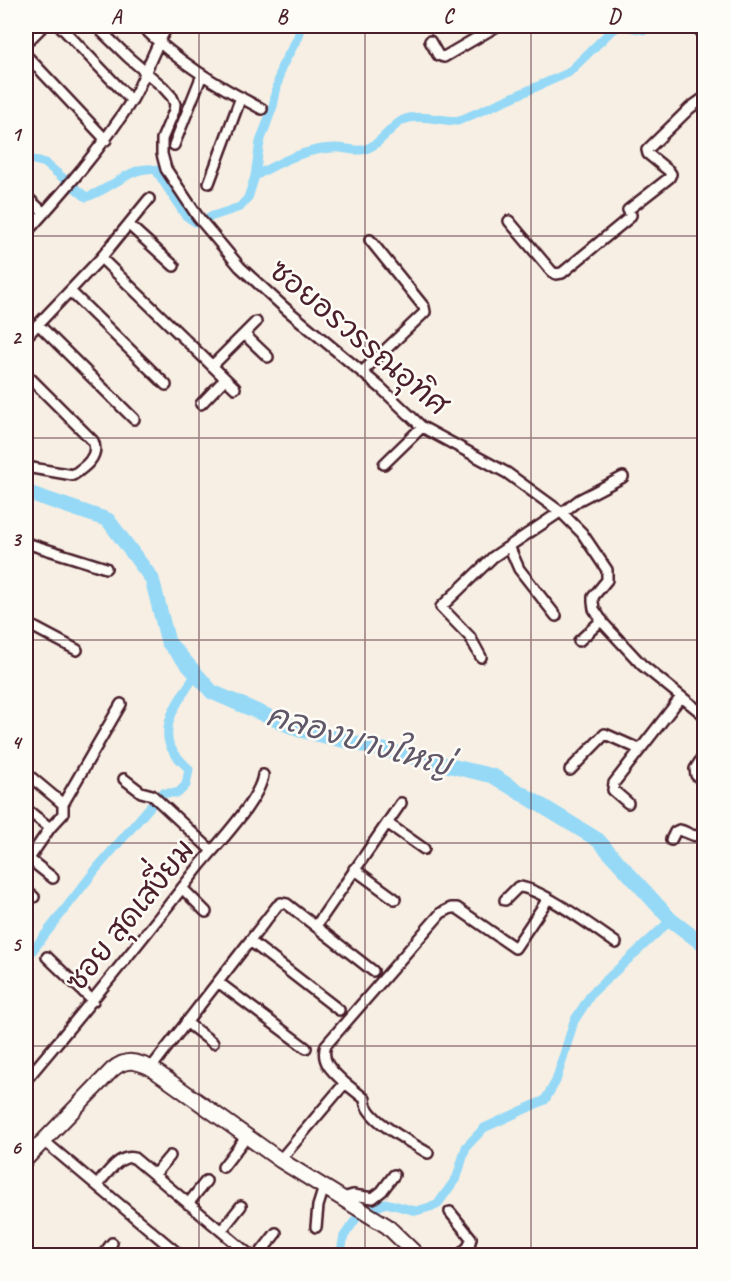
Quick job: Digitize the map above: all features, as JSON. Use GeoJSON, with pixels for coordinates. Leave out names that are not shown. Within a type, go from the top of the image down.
{"type":"FeatureCollection","features":[{"type":"Feature","properties":{"kind":"street"},"geometry":{"type":"LineString","coordinates":[[26,43],[43,26]]}},
{"type":"Feature","properties":{"kind":"street"},"geometry":{"type":"LineString","coordinates":[[60,26],[131,100]]}},
{"type":"Feature","properties":{"kind":"street"},"geometry":{"type":"LineString","coordinates":[[96,26],[146,73]]}},
{"type":"Feature","properties":{"kind":"street"},"geometry":{"type":"LineString","coordinates":[[142,26],[181,61],[261,109]]}},
{"type":"Feature","properties":{"kind":"street"},"geometry":{"type":"LineString","coordinates":[[26,233],[106,140],[146,73],[158,42],[168,26]]}},
{"type":"Feature","properties":{"kind":"street"},"geometry":{"type":"LineString","coordinates":[[430,41],[438,55],[444,57],[497,26]]}},
{"type":"Feature","properties":{"kind":"street"},"geometry":{"type":"LineString","coordinates":[[699,26],[705,32]]}},
{"type":"Feature","properties":{"kind":"street"},"geometry":{"type":"LineString","coordinates":[[26,55],[106,140]]}},
{"type":"Feature","properties":{"kind":"street","name":"ซอยอรวรรณอุทิศ"},"geometry":{"type":"LineString","coordinates":[[146,73],[163,87],[175,104],[162,139],[162,154],[166,169],[198,217],[248,275],[362,372],[422,427],[507,473],[561,512],[582,533],[607,570],[607,580],[594,597],[594,609],[642,665],[705,715]]}},
{"type":"Feature","properties":{"kind":"street"},"geometry":{"type":"LineString","coordinates":[[174,145],[202,75]]}},
{"type":"Feature","properties":{"kind":"street"},"geometry":{"type":"LineString","coordinates":[[208,183],[241,97]]}},
{"type":"Feature","properties":{"kind":"street"},"geometry":{"type":"LineString","coordinates":[[509,221],[552,272],[562,273],[629,218],[631,215],[628,210],[669,178],[671,174],[669,171],[648,154],[647,150],[690,108],[705,98]]}},
{"type":"Feature","properties":{"kind":"street"},"geometry":{"type":"LineString","coordinates":[[26,196],[44,213]]}},
{"type":"Feature","properties":{"kind":"street"},"geometry":{"type":"LineString","coordinates":[[26,337],[101,258],[148,199]]}},
{"type":"Feature","properties":{"kind":"street"},"geometry":{"type":"LineString","coordinates":[[129,225],[174,266]]}},
{"type":"Feature","properties":{"kind":"street"},"geometry":{"type":"LineString","coordinates":[[362,372],[425,312],[424,307],[370,240]]}},
{"type":"Feature","properties":{"kind":"street"},"geometry":{"type":"LineString","coordinates":[[101,258],[235,388]]}},
{"type":"Feature","properties":{"kind":"street"},"geometry":{"type":"LineString","coordinates":[[70,291],[166,385]]}},
{"type":"Feature","properties":{"kind":"street"},"geometry":{"type":"LineString","coordinates":[[212,366],[256,322]]}},
{"type":"Feature","properties":{"kind":"street"},"geometry":{"type":"LineString","coordinates":[[38,324],[135,419]]}},
{"type":"Feature","properties":{"kind":"street"},"geometry":{"type":"LineString","coordinates":[[244,334],[268,357]]}},
{"type":"Feature","properties":{"kind":"street"},"geometry":{"type":"LineString","coordinates":[[26,374],[93,441],[96,447],[95,455],[73,475],[26,467]]}},
{"type":"Feature","properties":{"kind":"street"},"geometry":{"type":"LineString","coordinates":[[201,404],[225,379]]}},
{"type":"Feature","properties":{"kind":"street"},"geometry":{"type":"LineString","coordinates":[[384,464],[422,427]]}},
{"type":"Feature","properties":{"kind":"street"},"geometry":{"type":"LineString","coordinates":[[481,657],[470,637],[441,607],[469,579],[509,546],[579,500],[623,477]]}},
{"type":"Feature","properties":{"kind":"street"},"geometry":{"type":"LineString","coordinates":[[26,543],[106,568]]}},
{"type":"Feature","properties":{"kind":"street"},"geometry":{"type":"LineString","coordinates":[[509,546],[519,569],[556,616]]}},
{"type":"Feature","properties":{"kind":"street"},"geometry":{"type":"LineString","coordinates":[[579,641],[602,620]]}},
{"type":"Feature","properties":{"kind":"street"},"geometry":{"type":"LineString","coordinates":[[26,623],[77,650]]}},
{"type":"Feature","properties":{"kind":"street"},"geometry":{"type":"LineString","coordinates":[[628,803],[616,793],[613,787],[639,749],[681,697]]}},
{"type":"Feature","properties":{"kind":"street"},"geometry":{"type":"LineString","coordinates":[[53,878],[27,861],[50,828],[63,814],[63,804],[121,704]]}},
{"type":"Feature","properties":{"kind":"street"},"geometry":{"type":"LineString","coordinates":[[570,770],[605,734],[639,749]]}},
{"type":"Feature","properties":{"kind":"street"},"geometry":{"type":"LineString","coordinates":[[705,755],[695,769],[696,775],[705,782]]}},
{"type":"Feature","properties":{"kind":"street"},"geometry":{"type":"LineString","coordinates":[[26,773],[63,804]]}},
{"type":"Feature","properties":{"kind":"street","name":"ซอย สุดเสงี่ยม"},"geometry":{"type":"LineString","coordinates":[[28,1072],[93,1001],[212,851],[257,792],[263,775]]}},
{"type":"Feature","properties":{"kind":"street"},"geometry":{"type":"LineString","coordinates":[[124,778],[141,792],[152,795],[162,803],[212,851]]}},
{"type":"Feature","properties":{"kind":"street"},"geometry":{"type":"LineString","coordinates":[[316,926],[401,803]]}},
{"type":"Feature","properties":{"kind":"street"},"geometry":{"type":"LineString","coordinates":[[26,809],[50,828]]}},
{"type":"Feature","properties":{"kind":"street"},"geometry":{"type":"LineString","coordinates":[[387,823],[424,849]]}},
{"type":"Feature","properties":{"kind":"street"},"geometry":{"type":"LineString","coordinates":[[671,840],[679,830],[695,836],[702,834],[705,830]]}},
{"type":"Feature","properties":{"kind":"street"},"geometry":{"type":"LineString","coordinates":[[354,869],[394,899]]}},
{"type":"Feature","properties":{"kind":"street"},"geometry":{"type":"LineString","coordinates":[[505,900],[514,889],[522,887],[548,899],[616,943]]}},
{"type":"Feature","properties":{"kind":"street"},"geometry":{"type":"LineString","coordinates":[[182,888],[206,912]]}},
{"type":"Feature","properties":{"kind":"street"},"geometry":{"type":"LineString","coordinates":[[26,891],[34,897]]}},
{"type":"Feature","properties":{"kind":"street"},"geometry":{"type":"LineString","coordinates":[[428,1153],[379,1121],[366,1108],[365,1100],[327,1065],[324,1052],[326,1045],[441,913],[457,908],[515,948],[548,899]]}},
{"type":"Feature","properties":{"kind":"street"},"geometry":{"type":"LineString","coordinates":[[151,1068],[281,903],[287,904],[373,972]]}},
{"type":"Feature","properties":{"kind":"street"},"geometry":{"type":"LineString","coordinates":[[250,941],[339,1010]]}},
{"type":"Feature","properties":{"kind":"street"},"geometry":{"type":"LineString","coordinates":[[47,957],[93,1001]]}},
{"type":"Feature","properties":{"kind":"street"},"geometry":{"type":"LineString","coordinates":[[218,982],[306,1048]]}},
{"type":"Feature","properties":{"kind":"street"},"geometry":{"type":"LineString","coordinates":[[186,1022],[213,1043]]}},
{"type":"Feature","properties":{"kind":"street"},"geometry":{"type":"LineString","coordinates":[[26,1159],[118,1064],[137,1061],[151,1068],[280,1160],[387,1226],[418,1256]]}},
{"type":"Feature","properties":{"kind":"street"},"geometry":{"type":"LineString","coordinates":[[280,1160],[345,1083]]}},
{"type":"Feature","properties":{"kind":"street"},"geometry":{"type":"LineString","coordinates":[[223,1167],[246,1137]]}},
{"type":"Feature","properties":{"kind":"street"},"geometry":{"type":"LineString","coordinates":[[44,1141],[181,1256]]}},
{"type":"Feature","properties":{"kind":"street"},"geometry":{"type":"LineString","coordinates":[[154,1175],[170,1156]]}},
{"type":"Feature","properties":{"kind":"street"},"geometry":{"type":"LineString","coordinates":[[97,1185],[125,1158],[134,1158],[251,1256]]}},
{"type":"Feature","properties":{"kind":"street"},"geometry":{"type":"LineString","coordinates":[[346,1200],[353,1195],[373,1198],[377,1196],[394,1175]]}},
{"type":"Feature","properties":{"kind":"street"},"geometry":{"type":"LineString","coordinates":[[188,1204],[206,1181]]}},
{"type":"Feature","properties":{"kind":"street"},"geometry":{"type":"LineString","coordinates":[[316,1227],[318,1206],[324,1187]]}},
{"type":"Feature","properties":{"kind":"street"},"geometry":{"type":"LineString","coordinates":[[221,1231],[241,1206]]}},
{"type":"Feature","properties":{"kind":"street"},"geometry":{"type":"LineString","coordinates":[[450,1212],[471,1238],[469,1246],[459,1256]]}},
{"type":"Feature","properties":{"kind":"street"},"geometry":{"type":"LineString","coordinates":[[258,1256],[276,1233]]}},
{"type":"Feature","properties":{"kind":"street"},"geometry":{"type":"LineString","coordinates":[[102,1256],[112,1243]]}},
{"type":"Feature","properties":{"kind":"waterway"},"geometry":{"type":"LineString","coordinates":[[26,158],[45,163],[86,197],[139,170],[156,170],[185,215],[195,222],[240,207],[248,198],[255,176],[260,142],[273,106],[281,68],[297,39],[301,26]]}},
{"type":"Feature","properties":{"kind":"waterway"},"geometry":{"type":"LineString","coordinates":[[255,176],[283,161],[313,151],[336,148],[358,150],[373,146],[403,120],[409,118],[423,117],[458,121],[568,73],[610,32],[620,26]]}},
{"type":"Feature","properties":{"kind":"waterway"},"geometry":{"type":"LineString","coordinates":[[624,26],[645,30],[655,26]]}},
{"type":"Feature","properties":{"kind":"waterway","name":"คลองบางใหญ่"},"geometry":{"type":"LineString","coordinates":[[26,492],[108,520],[152,579],[168,642],[212,692],[300,730],[493,776],[598,840],[671,920],[704,945]]}},
{"type":"Feature","properties":{"kind":"waterway"},"geometry":{"type":"LineString","coordinates":[[26,959],[97,868],[162,793],[178,793],[186,785],[189,769],[172,750],[168,734],[171,715],[196,674]]}},
{"type":"Feature","properties":{"kind":"waterway"},"geometry":{"type":"LineString","coordinates":[[340,1256],[344,1236],[358,1216],[386,1203],[416,1211],[437,1205],[457,1177],[466,1147],[484,1128],[545,1100],[556,1081],[574,1021],[592,993],[671,920]]}}]}
